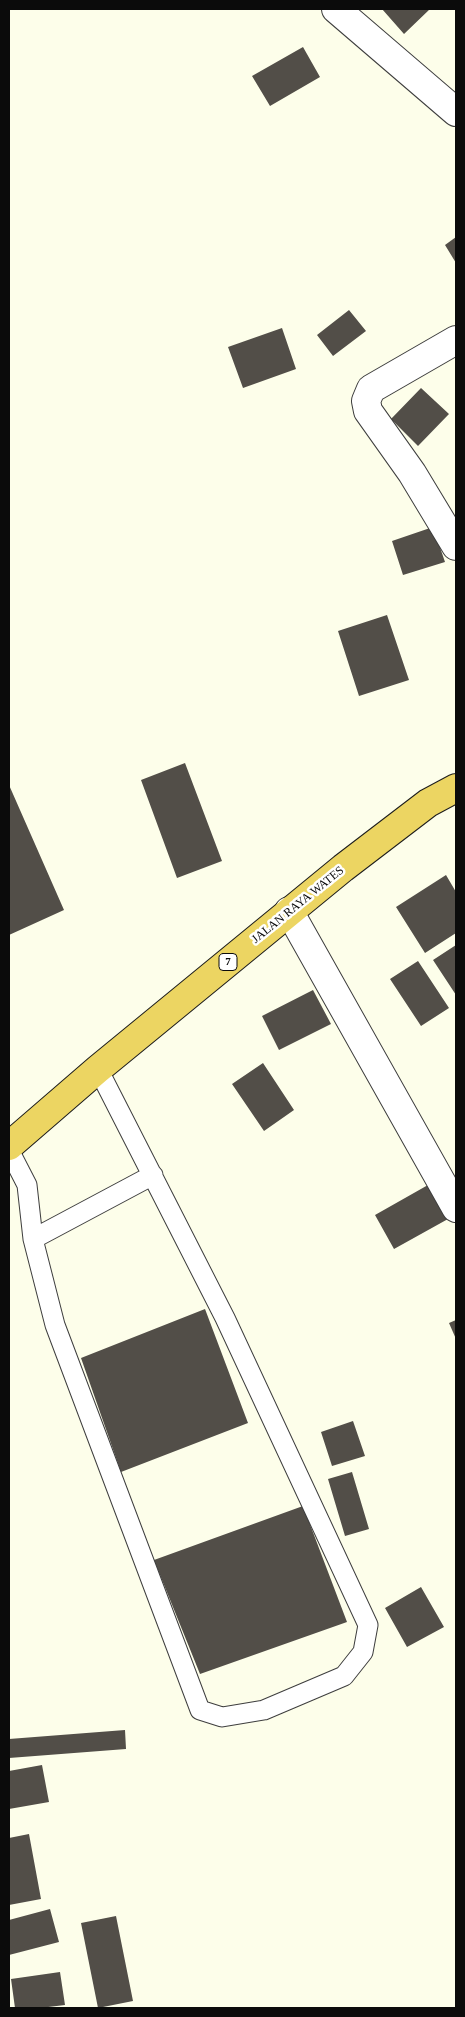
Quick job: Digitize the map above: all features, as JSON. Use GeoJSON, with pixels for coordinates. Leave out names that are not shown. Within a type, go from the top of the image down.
{"type":"FeatureCollection","features":[{"type":"Feature","properties":{"kind":"highway","name":"JALAN RAYA WATES"},"geometry":{"type":"LineString","coordinates":[[9,1148],[98,1069],[290,911],[428,804],[456,788]]}},
{"type":"Feature","properties":{"kind":"street"},"geometry":{"type":"LineString","coordinates":[[336,9],[456,112]]}},
{"type":"Feature","properties":{"kind":"street"},"geometry":{"type":"LineString","coordinates":[[456,340],[371,389],[366,401],[368,412],[412,474],[456,546]]}},
{"type":"Feature","properties":{"kind":"street"},"geometry":{"type":"LineString","coordinates":[[290,911],[456,1208]]}},
{"type":"Feature","properties":{"kind":"lane"},"geometry":{"type":"LineString","coordinates":[[9,1148],[27,1185],[33,1239],[55,1325],[200,1710],[222,1718],[264,1710],[344,1676],[363,1652],[368,1625],[225,1318],[98,1069]]}},
{"type":"Feature","properties":{"kind":"lane"},"geometry":{"type":"LineString","coordinates":[[33,1239],[153,1175]]}},
{"type":"Feature","properties":{"kind":"building"},"geometry":{"type":"Polygon","coordinates":[[[382,9],[430,9],[404,34],[382,9]]]}},
{"type":"Feature","properties":{"kind":"building"},"geometry":{"type":"Polygon","coordinates":[[[303,47],[320,77],[270,106],[252,76],[303,47]]]}},
{"type":"Feature","properties":{"kind":"building"},"geometry":{"type":"Polygon","coordinates":[[[456,237],[456,263],[445,245],[456,237]]]}},
{"type":"Feature","properties":{"kind":"building"},"geometry":{"type":"Polygon","coordinates":[[[349,310],[366,331],[333,356],[317,335],[349,310]]]}},
{"type":"Feature","properties":{"kind":"building"},"geometry":{"type":"Polygon","coordinates":[[[282,328],[296,369],[243,388],[228,347],[282,328]]]}},
{"type":"Feature","properties":{"kind":"building"},"geometry":{"type":"Polygon","coordinates":[[[421,388],[449,414],[418,446],[391,419],[421,388]]]}},
{"type":"Feature","properties":{"kind":"building"},"geometry":{"type":"Polygon","coordinates":[[[433,527],[445,562],[403,575],[392,541],[433,527]]]}},
{"type":"Feature","properties":{"kind":"building"},"geometry":{"type":"Polygon","coordinates":[[[387,615],[409,680],[359,696],[338,631],[387,615]]]}},
{"type":"Feature","properties":{"kind":"building"},"geometry":{"type":"Polygon","coordinates":[[[185,763],[222,861],[177,878],[141,780],[185,763]]]}},
{"type":"Feature","properties":{"kind":"building"},"geometry":{"type":"Polygon","coordinates":[[[9,785],[64,910],[9,935],[9,785]]]}},
{"type":"Feature","properties":{"kind":"building"},"geometry":{"type":"Polygon","coordinates":[[[446,875],[456,892],[456,933],[425,953],[396,907],[446,875]]]}},
{"type":"Feature","properties":{"kind":"building"},"geometry":{"type":"Polygon","coordinates":[[[456,945],[456,995],[433,960],[456,945]]]}},
{"type":"Feature","properties":{"kind":"building"},"geometry":{"type":"Polygon","coordinates":[[[418,961],[449,1008],[421,1026],[390,979],[418,961]]]}},
{"type":"Feature","properties":{"kind":"building"},"geometry":{"type":"Polygon","coordinates":[[[313,990],[331,1024],[279,1050],[262,1016],[313,990]]]}},
{"type":"Feature","properties":{"kind":"building"},"geometry":{"type":"Polygon","coordinates":[[[263,1063],[294,1110],[264,1131],[232,1084],[263,1063]]]}},
{"type":"Feature","properties":{"kind":"building"},"geometry":{"type":"Polygon","coordinates":[[[428,1185],[448,1219],[394,1249],[375,1215],[428,1185]]]}},
{"type":"Feature","properties":{"kind":"building"},"geometry":{"type":"Polygon","coordinates":[[[205,1309],[248,1423],[121,1472],[81,1358],[205,1309]]]}},
{"type":"Feature","properties":{"kind":"building"},"geometry":{"type":"Polygon","coordinates":[[[456,1320],[456,1339],[449,1323],[456,1320]]]}},
{"type":"Feature","properties":{"kind":"building"},"geometry":{"type":"Polygon","coordinates":[[[353,1421],[365,1456],[332,1466],[321,1432],[353,1421]]]}},
{"type":"Feature","properties":{"kind":"building"},"geometry":{"type":"Polygon","coordinates":[[[352,1472],[369,1529],[345,1536],[328,1479],[352,1472]]]}},
{"type":"Feature","properties":{"kind":"building"},"geometry":{"type":"Polygon","coordinates":[[[303,1506],[347,1622],[200,1674],[154,1560],[303,1506]]]}},
{"type":"Feature","properties":{"kind":"building"},"geometry":{"type":"Polygon","coordinates":[[[421,1587],[444,1627],[407,1647],[385,1608],[421,1587]]]}},
{"type":"Feature","properties":{"kind":"building"},"geometry":{"type":"Polygon","coordinates":[[[125,1730],[126,1749],[9,1758],[9,1739],[125,1730]]]}},
{"type":"Feature","properties":{"kind":"building"},"geometry":{"type":"Polygon","coordinates":[[[42,1765],[49,1802],[9,1809],[9,1771],[42,1765]]]}},
{"type":"Feature","properties":{"kind":"building"},"geometry":{"type":"Polygon","coordinates":[[[29,1834],[41,1899],[9,1905],[9,1838],[29,1834]]]}},
{"type":"Feature","properties":{"kind":"building"},"geometry":{"type":"Polygon","coordinates":[[[50,1909],[59,1942],[9,1955],[9,1920],[50,1909]]]}},
{"type":"Feature","properties":{"kind":"building"},"geometry":{"type":"Polygon","coordinates":[[[116,1916],[133,2001],[98,2008],[81,1923],[116,1916]]]}},
{"type":"Feature","properties":{"kind":"building"},"geometry":{"type":"Polygon","coordinates":[[[60,1972],[65,2005],[15,2008],[11,1979],[60,1972]]]}}]}
